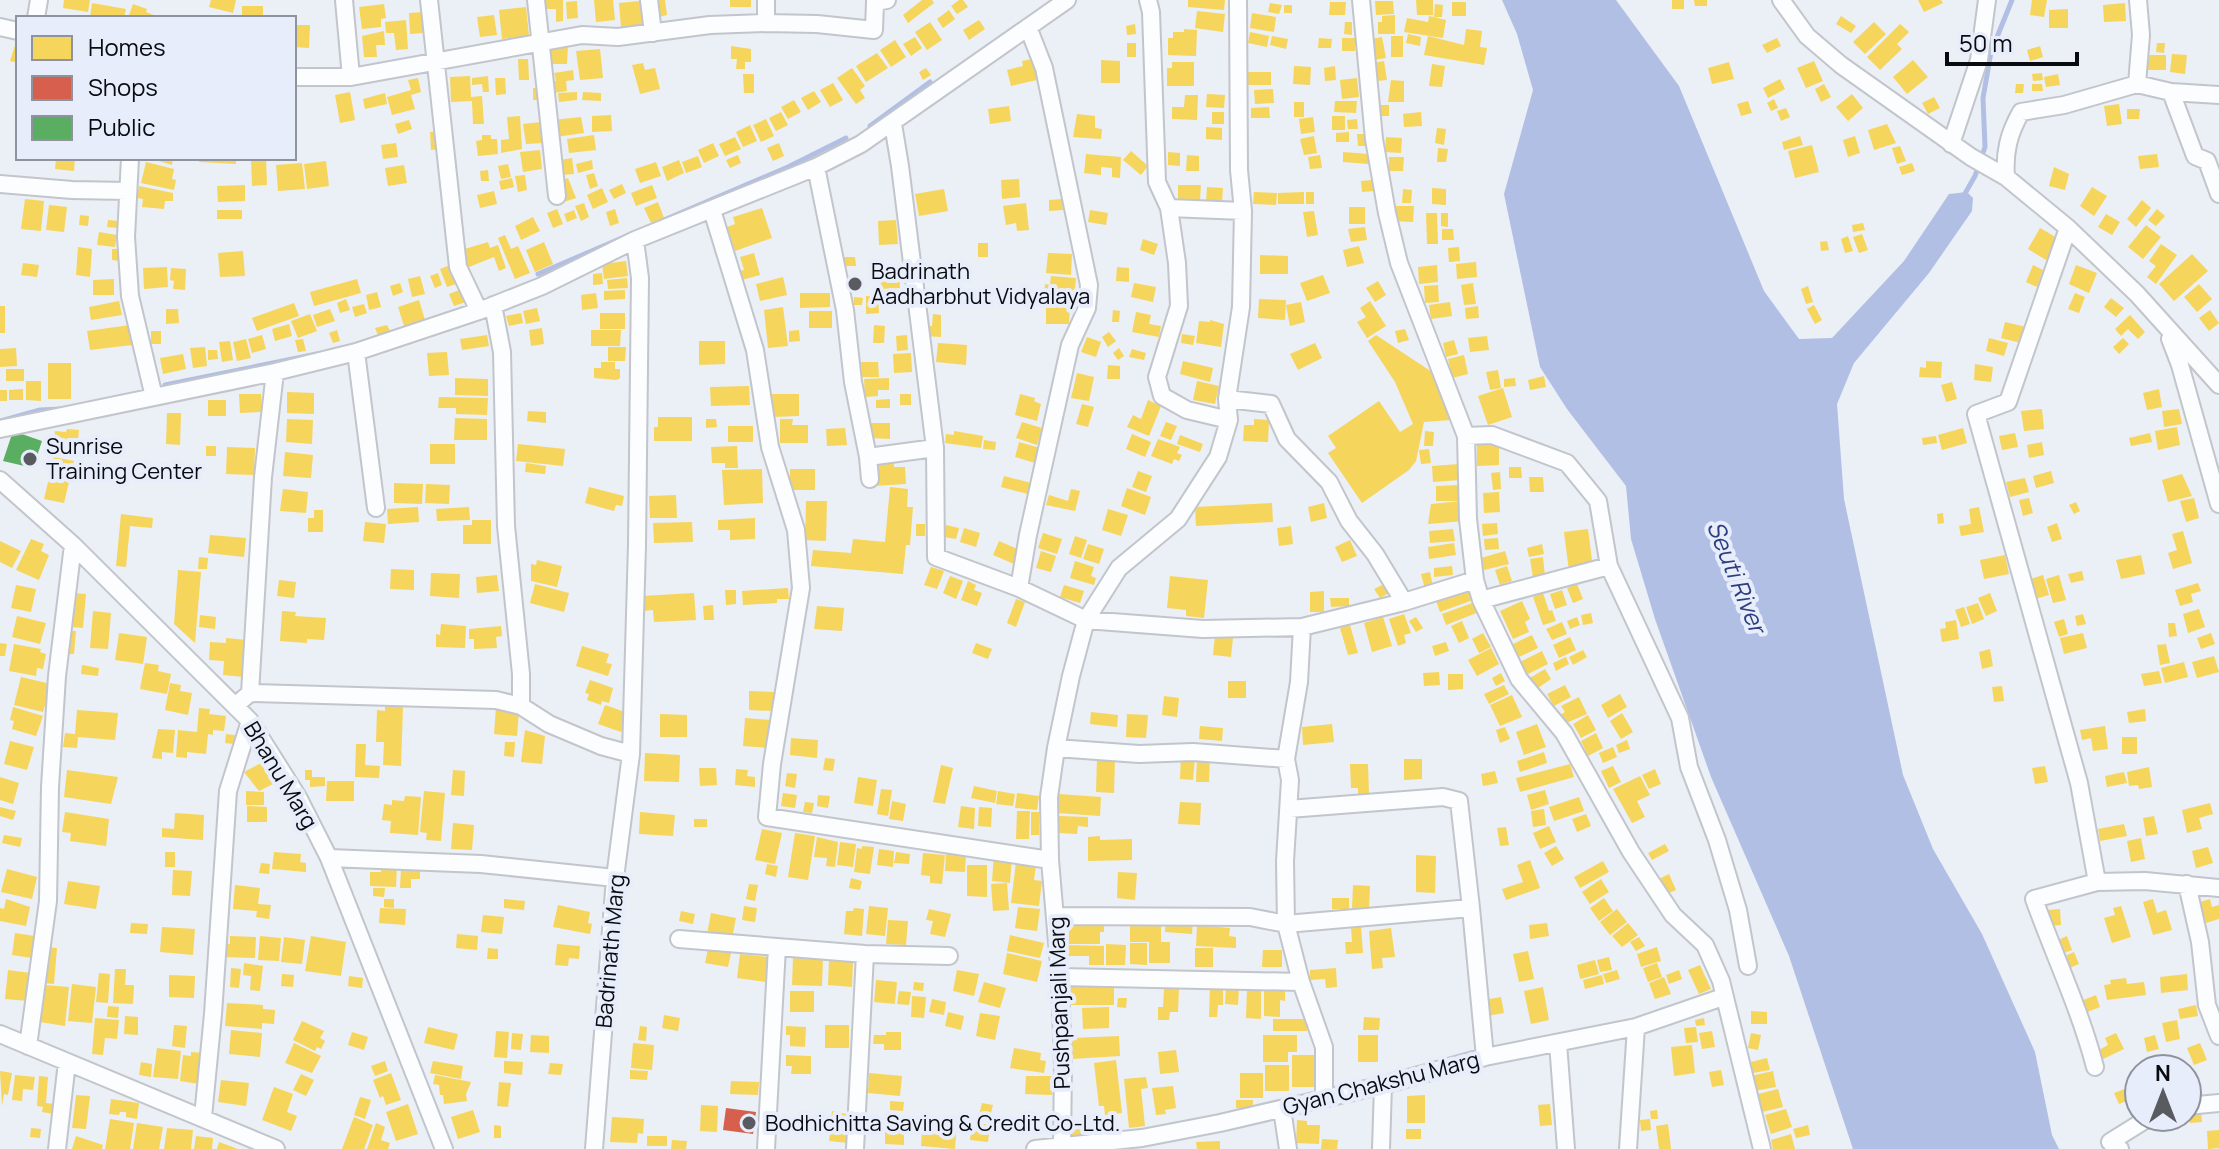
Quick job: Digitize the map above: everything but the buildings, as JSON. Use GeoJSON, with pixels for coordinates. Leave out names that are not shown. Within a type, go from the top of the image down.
{"type":"FeatureCollection","features":[{"type":"Feature","properties":{"kind":"street"},"geometry":{"type":"LineString","coordinates":[[344,0],[351,77]]}},
{"type":"Feature","properties":{"kind":"street"},"geometry":{"type":"LineString","coordinates":[[429,0],[458,267],[486,308],[502,352],[505,418],[503,473],[521,674],[521,706]]}},
{"type":"Feature","properties":{"kind":"street"},"geometry":{"type":"LineString","coordinates":[[536,0],[557,196]]}},
{"type":"Feature","properties":{"kind":"street"},"geometry":{"type":"LineString","coordinates":[[649,0],[653,33]]}},
{"type":"Feature","properties":{"kind":"street"},"geometry":{"type":"LineString","coordinates":[[766,0],[766,23]]}},
{"type":"Feature","properties":{"kind":"street"},"geometry":{"type":"LineString","coordinates":[[296,77],[351,77],[582,35],[618,37],[710,25],[766,23],[874,30],[875,2],[887,0]]}},
{"type":"Feature","properties":{"kind":"street"},"geometry":{"type":"LineString","coordinates":[[0,429],[275,372],[356,352],[542,286],[635,240],[816,167],[893,124],[1067,0]]}},
{"type":"Feature","properties":{"kind":"street"},"geometry":{"type":"LineString","coordinates":[[1148,0],[1151,12],[1157,182],[1169,208],[1179,306],[1157,377],[1162,396],[1187,410],[1229,420],[1227,399],[1241,307],[1243,211],[1239,170],[1238,0]]}},
{"type":"Feature","properties":{"kind":"street"},"geometry":{"type":"LineString","coordinates":[[1361,0],[1374,139],[1396,251],[1466,436],[1468,519],[1475,580],[1481,600],[1519,679],[1564,733],[1631,852],[1673,915],[1705,945],[1721,981],[1762,1149]]}},
{"type":"Feature","properties":{"kind":"street"},"geometry":{"type":"LineString","coordinates":[[1781,0],[1807,36],[1841,65],[1951,144],[2006,177],[2068,228],[2111,267],[2219,385]]}},
{"type":"Feature","properties":{"kind":"street"},"geometry":{"type":"LineString","coordinates":[[1951,144],[1979,60],[1987,0]]}},
{"type":"Feature","properties":{"kind":"street"},"geometry":{"type":"LineString","coordinates":[[2137,84],[2141,35],[2138,0]]}},
{"type":"Feature","properties":{"kind":"street"},"geometry":{"type":"LineString","coordinates":[[1019,588],[1070,345],[1087,308],[1089,285],[1044,68],[1028,27]]}},
{"type":"Feature","properties":{"kind":"street"},"geometry":{"type":"LineString","coordinates":[[2006,177],[2004,159],[2010,130],[2021,112],[2064,105],[2137,84],[2171,92],[2219,95]]}},
{"type":"Feature","properties":{"kind":"street"},"geometry":{"type":"LineString","coordinates":[[2171,92],[2195,156],[2207,161],[2219,194]]}},
{"type":"Feature","properties":{"kind":"street"},"geometry":{"type":"LineString","coordinates":[[893,124],[935,448],[936,557],[1019,588],[1086,620],[1203,629],[1302,627],[1404,602],[1475,580]]}},
{"type":"Feature","properties":{"kind":"street"},"geometry":{"type":"LineString","coordinates":[[130,160],[126,237],[130,296],[154,397]]}},
{"type":"Feature","properties":{"kind":"street"},"geometry":{"type":"LineString","coordinates":[[816,167],[845,310],[853,382],[870,479]]}},
{"type":"Feature","properties":{"kind":"street"},"geometry":{"type":"LineString","coordinates":[[0,184],[128,191]]}},
{"type":"Feature","properties":{"kind":"street"},"geometry":{"type":"LineString","coordinates":[[1169,208],[1243,211]]}},
{"type":"Feature","properties":{"kind":"street"},"geometry":{"type":"LineString","coordinates":[[712,210],[755,350],[770,447],[796,530],[801,588],[772,764],[767,817],[1050,860]]}},
{"type":"Feature","properties":{"kind":"street"},"geometry":{"type":"LineString","coordinates":[[2068,228],[2008,402],[1976,414],[2079,783],[2097,882]]}},
{"type":"Feature","properties":{"kind":"street","name":"Badrinath Marg"},"geometry":{"type":"LineString","coordinates":[[594,1149],[615,878],[631,754],[640,278],[635,240]]}},
{"type":"Feature","properties":{"kind":"street"},"geometry":{"type":"LineString","coordinates":[[2163,322],[2180,365],[2219,504]]}},
{"type":"Feature","properties":{"kind":"street"},"geometry":{"type":"LineString","coordinates":[[356,352],[376,508]]}},
{"type":"Feature","properties":{"kind":"street"},"geometry":{"type":"LineString","coordinates":[[250,693],[261,509],[275,372]]}},
{"type":"Feature","properties":{"kind":"street"},"geometry":{"type":"LineString","coordinates":[[1227,399],[1271,404],[1287,439],[1329,482],[1349,521],[1375,554],[1404,602]]}},
{"type":"Feature","properties":{"kind":"street","name":"Pushpanjali Marg"},"geometry":{"type":"LineString","coordinates":[[1047,1148],[1060,977],[1050,860],[1049,797],[1071,676],[1086,620],[1119,568],[1178,519],[1218,457],[1229,420]]}},
{"type":"Feature","properties":{"kind":"street"},"geometry":{"type":"LineString","coordinates":[[1466,436],[1492,435],[1567,463],[1598,501],[1609,566],[1680,718],[1689,767],[1717,840],[1738,910],[1748,966]]}},
{"type":"Feature","properties":{"kind":"street"},"geometry":{"type":"LineString","coordinates":[[868,457],[935,448]]}},
{"type":"Feature","properties":{"kind":"street","name":"Bhanu Marg"},"geometry":{"type":"LineString","coordinates":[[0,480],[73,545],[250,721],[298,797],[329,858],[444,1149]]}},
{"type":"Feature","properties":{"kind":"street"},"geometry":{"type":"LineString","coordinates":[[28,1046],[48,901],[50,787],[57,676],[73,545]]}},
{"type":"Feature","properties":{"kind":"street"},"geometry":{"type":"LineString","coordinates":[[1481,600],[1609,566]]}},
{"type":"Feature","properties":{"kind":"street"},"geometry":{"type":"LineString","coordinates":[[1302,627],[1299,682],[1286,759],[1290,780],[1285,861],[1286,924],[1301,982],[1324,1047],[1324,1099]]}},
{"type":"Feature","properties":{"kind":"street"},"geometry":{"type":"LineString","coordinates":[[236,705],[250,693],[496,700],[521,706],[562,730],[601,746],[631,754]]}},
{"type":"Feature","properties":{"kind":"street"},"geometry":{"type":"LineString","coordinates":[[203,1117],[228,791],[250,721]]}},
{"type":"Feature","properties":{"kind":"street"},"geometry":{"type":"LineString","coordinates":[[1056,748],[1139,754],[1193,752],[1286,759]]}},
{"type":"Feature","properties":{"kind":"street"},"geometry":{"type":"LineString","coordinates":[[1289,809],[1443,797],[1459,801],[1485,1057]]}},
{"type":"Feature","properties":{"kind":"street"},"geometry":{"type":"LineString","coordinates":[[329,858],[481,864],[615,878]]}},
{"type":"Feature","properties":{"kind":"street"},"geometry":{"type":"LineString","coordinates":[[2095,1067],[2084,1026],[2060,972],[2034,899],[2097,882],[2187,884],[2219,888]]}},
{"type":"Feature","properties":{"kind":"street"},"geometry":{"type":"LineString","coordinates":[[2187,884],[2200,942],[2207,1005],[2219,1036]]}},
{"type":"Feature","properties":{"kind":"street"},"geometry":{"type":"LineString","coordinates":[[1056,916],[1250,917],[1286,924],[1471,908]]}},
{"type":"Feature","properties":{"kind":"street"},"geometry":{"type":"LineString","coordinates":[[679,939],[865,954],[949,956]]}},
{"type":"Feature","properties":{"kind":"street"},"geometry":{"type":"LineString","coordinates":[[766,1149],[777,947]]}},
{"type":"Feature","properties":{"kind":"street"},"geometry":{"type":"LineString","coordinates":[[855,1149],[865,954]]}},
{"type":"Feature","properties":{"kind":"street"},"geometry":{"type":"LineString","coordinates":[[1060,977],[1301,982]]}},
{"type":"Feature","properties":{"kind":"street","name":"Gyan Chakshu Marg"},"geometry":{"type":"LineString","coordinates":[[1047,1148],[1142,1138],[1282,1109],[1485,1057],[1636,1027],[1723,997]]}},
{"type":"Feature","properties":{"kind":"street"},"geometry":{"type":"LineString","coordinates":[[1628,1149],[1636,1027]]}},
{"type":"Feature","properties":{"kind":"street"},"geometry":{"type":"LineString","coordinates":[[0,1034],[268,1147]]}},
{"type":"Feature","properties":{"kind":"street"},"geometry":{"type":"LineString","coordinates":[[1558,1043],[1566,1149]]}},
{"type":"Feature","properties":{"kind":"street"},"geometry":{"type":"LineString","coordinates":[[57,1149],[67,1062]]}},
{"type":"Feature","properties":{"kind":"street"},"geometry":{"type":"LineString","coordinates":[[1381,1149],[1383,1085]]}},
{"type":"Feature","properties":{"kind":"street"},"geometry":{"type":"LineString","coordinates":[[1282,1109],[1288,1149]]}},
{"type":"Feature","properties":{"kind":"street"},"geometry":{"type":"LineString","coordinates":[[2120,1149],[2110,1142],[2124,1133]]}},
{"type":"Feature","properties":{"kind":"water","name":"Seuti River"},"geometry":{"type":"Polygon","coordinates":[[[1502,0],[1616,0],[1679,86],[1764,291],[1799,339],[1832,338],[1904,261],[1949,194],[1967,192],[1973,198],[1972,211],[1929,273],[1854,363],[1837,404],[1844,499],[1903,775],[1933,849],[1982,934],[2035,1052],[2052,1135],[2059,1149],[1853,1149],[1789,956],[1711,777],[1655,619],[1631,539],[1626,486],[1567,409],[1540,367],[1504,194],[1533,90],[1517,34],[1502,0]]]}},
{"type":"Feature","properties":{"kind":"waterway"},"geometry":{"type":"LineString","coordinates":[[1963,197],[1975,176],[1985,147],[1983,98],[1991,52],[2012,0]]}},
{"type":"Feature","properties":{"kind":"waterway"},"geometry":{"type":"LineString","coordinates":[[870,126],[930,82]]}},
{"type":"Feature","properties":{"kind":"waterway"},"geometry":{"type":"LineString","coordinates":[[664,220],[788,167],[846,138]]}},
{"type":"Feature","properties":{"kind":"waterway"},"geometry":{"type":"LineString","coordinates":[[538,274],[629,235]]}},
{"type":"Feature","properties":{"kind":"waterway"},"geometry":{"type":"LineString","coordinates":[[165,385],[317,354]]}},
{"type":"Feature","properties":{"kind":"waterway"},"geometry":{"type":"LineString","coordinates":[[0,421],[40,410],[62,409]]}},
{"type":"Feature","properties":{"kind":"place","name":"Badrinath Aadharbhut Vidyalaya"},"geometry":{"type":"Point","coordinates":[855,284]}},
{"type":"Feature","properties":{"kind":"place","name":"Sunrise Training Center"},"geometry":{"type":"Point","coordinates":[30,459]}},
{"type":"Feature","properties":{"kind":"place","name":"Bodhichitta Saving & Credit Co-Ltd."},"geometry":{"type":"Point","coordinates":[749,1123]}}]}
